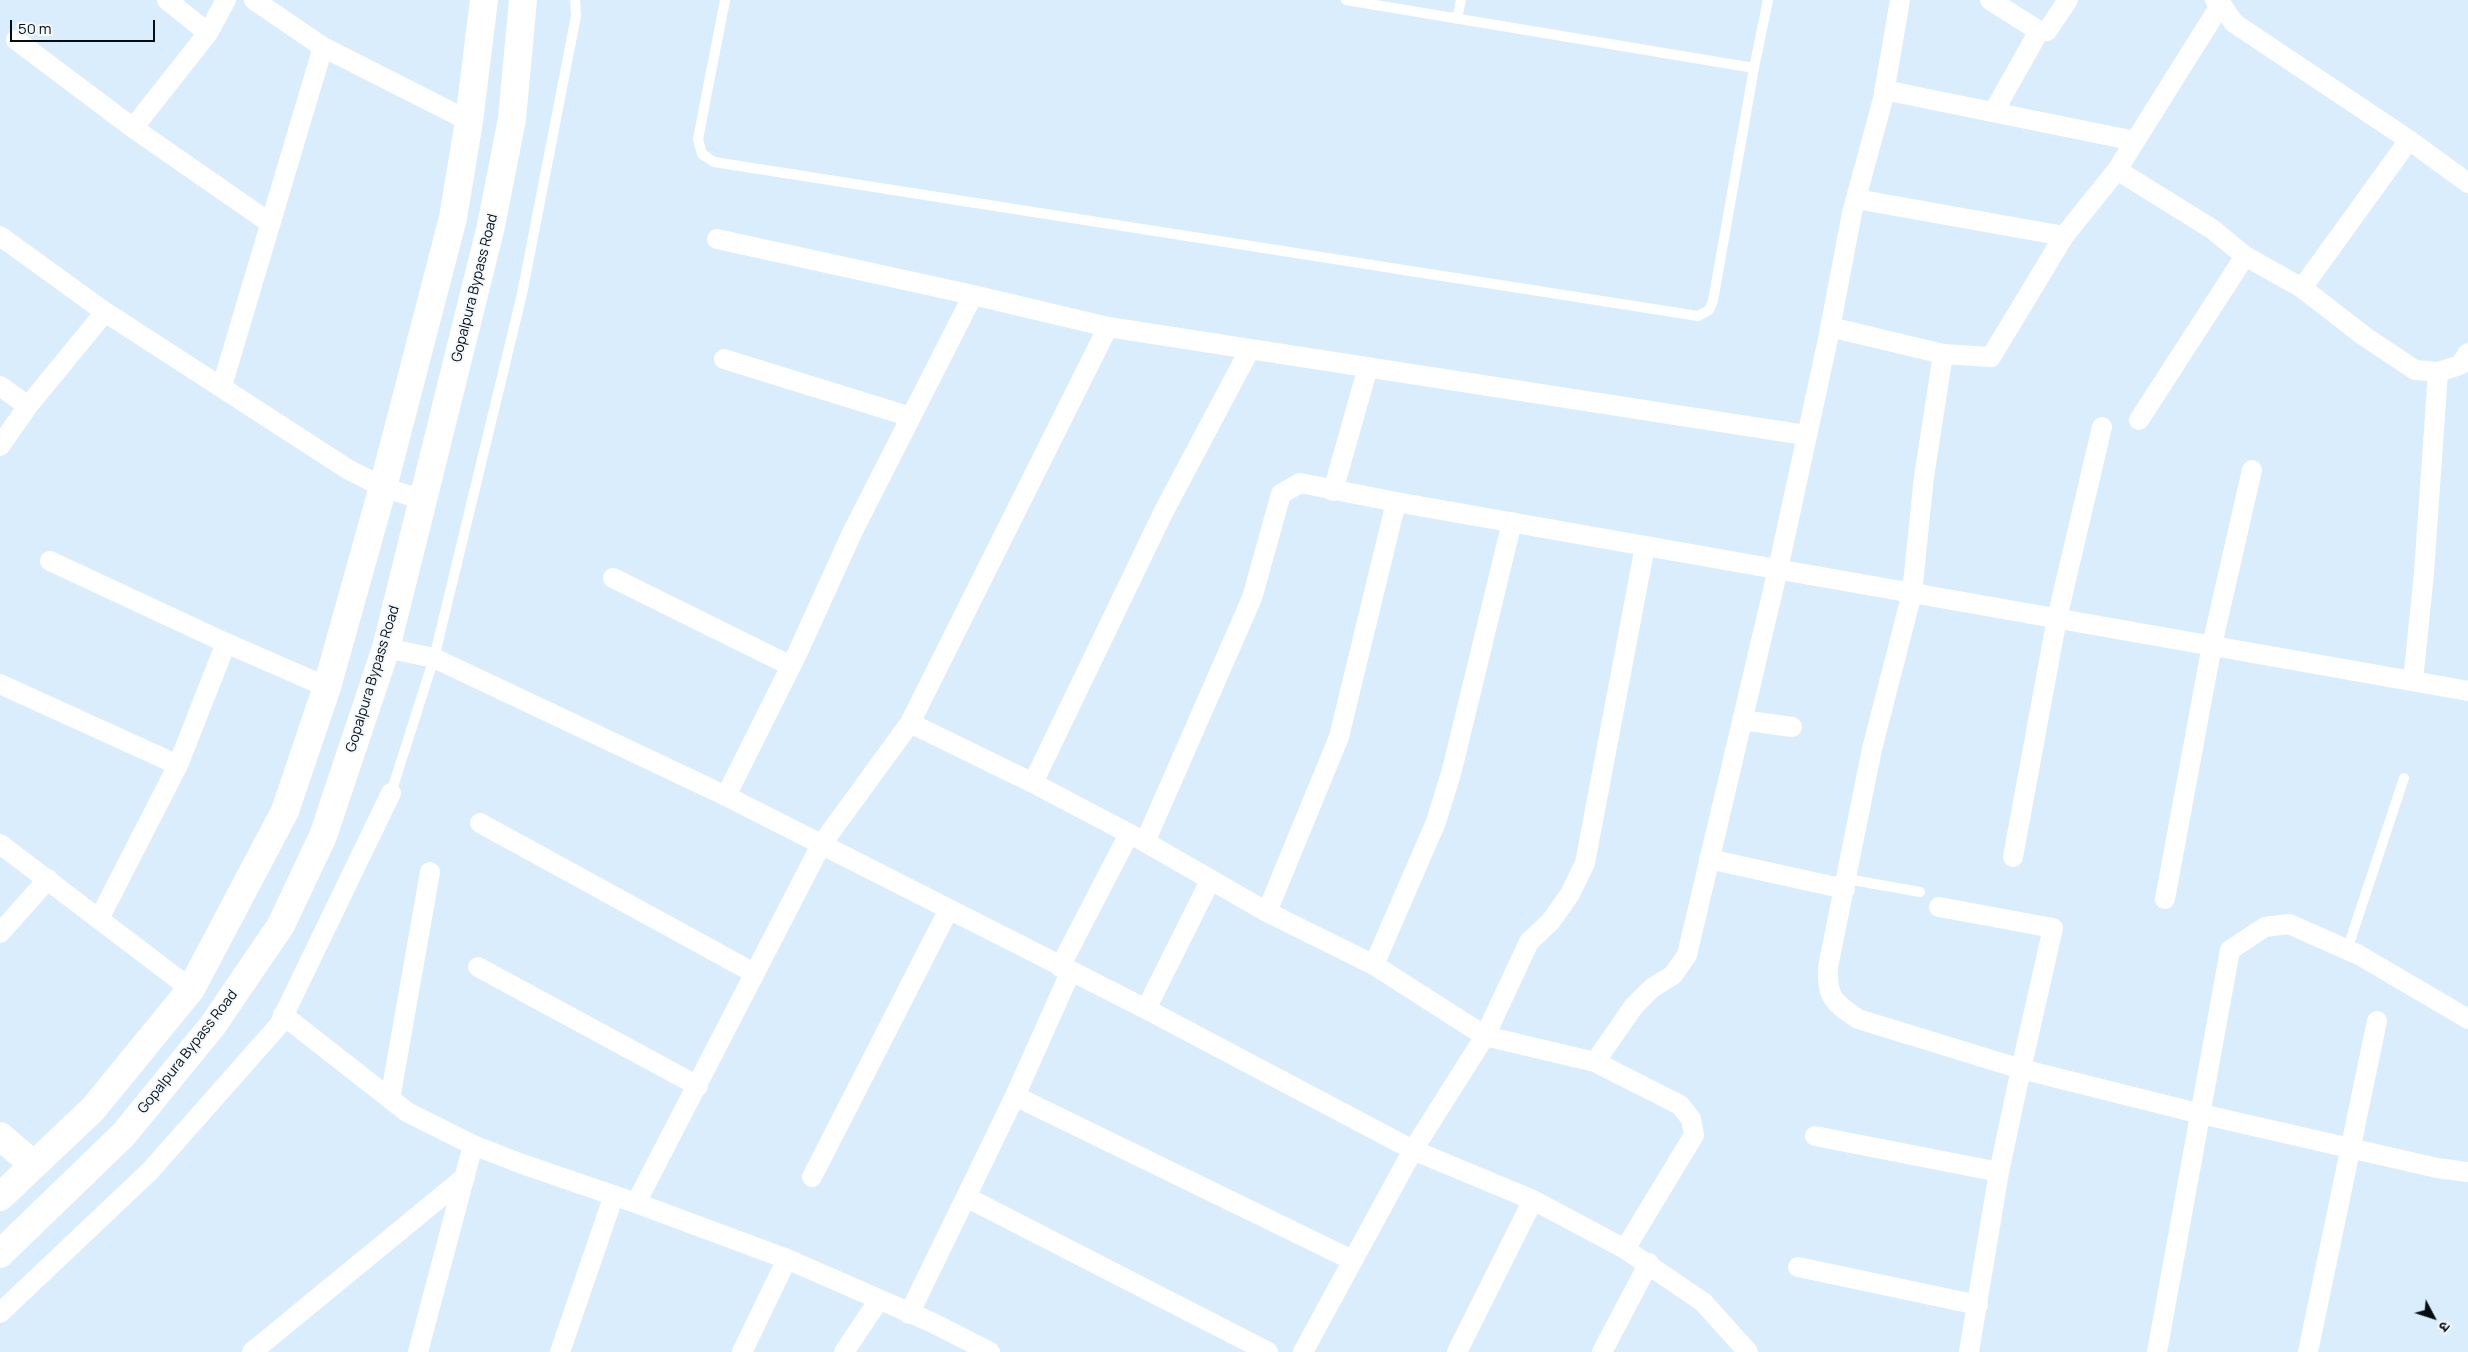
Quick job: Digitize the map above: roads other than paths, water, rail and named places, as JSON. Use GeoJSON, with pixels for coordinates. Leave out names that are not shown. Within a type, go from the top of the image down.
{"type":"FeatureCollection","features":[{"type":"Feature","properties":{"kind":"street"},"geometry":{"type":"LineString","coordinates":[[167,0],[208,33]]}},
{"type":"Feature","properties":{"kind":"street"},"geometry":{"type":"LineString","coordinates":[[133,128],[208,33],[226,0]]}},
{"type":"Feature","properties":{"kind":"street"},"geometry":{"type":"LineString","coordinates":[[254,0],[323,47],[469,121]]}},
{"type":"Feature","properties":{"kind":"street"},"geometry":{"type":"LineString","coordinates":[[0,1197],[93,1109],[190,989],[285,811],[327,687],[383,487],[453,218],[469,121],[484,0]]}},
{"type":"Feature","properties":{"kind":"street","name":"Gopalpura Bypass Road"},"geometry":{"type":"LineString","coordinates":[[0,1254],[124,1134],[213,1025],[281,925],[323,836],[386,648],[491,226],[512,119],[523,0]]}},
{"type":"Feature","properties":{"kind":"street"},"geometry":{"type":"LineString","coordinates":[[1594,1062],[1634,1006],[1652,988],[1673,974],[1687,955],[1778,569],[1856,199],[1884,90],[1900,0]]}},
{"type":"Feature","properties":{"kind":"street"},"geometry":{"type":"LineString","coordinates":[[1990,0],[2039,31],[2047,31],[2068,0]]}},
{"type":"Feature","properties":{"kind":"street"},"geometry":{"type":"LineString","coordinates":[[1830,327],[1943,354],[1991,357],[2064,236],[2117,170],[2218,2],[2234,23],[2409,140],[2468,183]]}},
{"type":"Feature","properties":{"kind":"street"},"geometry":{"type":"LineString","coordinates":[[1994,112],[2039,31]]}},
{"type":"Feature","properties":{"kind":"street"},"geometry":{"type":"LineString","coordinates":[[16,40],[133,128],[270,223]]}},
{"type":"Feature","properties":{"kind":"street"},"geometry":{"type":"LineString","coordinates":[[222,386],[323,47]]}},
{"type":"Feature","properties":{"kind":"street"},"geometry":{"type":"LineString","coordinates":[[1884,90],[2135,141]]}},
{"type":"Feature","properties":{"kind":"street"},"geometry":{"type":"LineString","coordinates":[[2302,288],[2409,140]]}},
{"type":"Feature","properties":{"kind":"street"},"geometry":{"type":"LineString","coordinates":[[2117,170],[2212,229],[2245,256],[2302,288],[2364,336],[2414,370],[2438,372],[2460,365],[2468,353]]}},
{"type":"Feature","properties":{"kind":"street"},"geometry":{"type":"LineString","coordinates":[[1856,199],[2064,236]]}},
{"type":"Feature","properties":{"kind":"street"},"geometry":{"type":"LineString","coordinates":[[0,236],[105,312],[349,470],[383,487],[423,500]]}},
{"type":"Feature","properties":{"kind":"street"},"geometry":{"type":"LineString","coordinates":[[717,239],[973,295],[1108,327],[1805,435]]}},
{"type":"Feature","properties":{"kind":"street"},"geometry":{"type":"LineString","coordinates":[[2139,420],[2245,256]]}},
{"type":"Feature","properties":{"kind":"street"},"geometry":{"type":"LineString","coordinates":[[726,796],[791,666],[852,533],[973,295]]}},
{"type":"Feature","properties":{"kind":"street"},"geometry":{"type":"LineString","coordinates":[[0,446],[28,406],[105,312]]}},
{"type":"Feature","properties":{"kind":"street"},"geometry":{"type":"LineString","coordinates":[[636,1203],[821,845],[910,723],[1108,327]]}},
{"type":"Feature","properties":{"kind":"street"},"geometry":{"type":"LineString","coordinates":[[1033,783],[1164,511],[1250,349]]}},
{"type":"Feature","properties":{"kind":"street"},"geometry":{"type":"LineString","coordinates":[[1943,354],[1924,476],[1912,593],[1872,749],[1828,967],[1827,989],[1840,1007],[1858,1019],[2021,1069],[2201,1114],[2350,1148],[2468,1172]]}},
{"type":"Feature","properties":{"kind":"street"},"geometry":{"type":"LineString","coordinates":[[724,359],[911,417]]}},
{"type":"Feature","properties":{"kind":"street"},"geometry":{"type":"LineString","coordinates":[[1333,491],[1368,367]]}},
{"type":"Feature","properties":{"kind":"street"},"geometry":{"type":"LineString","coordinates":[[2413,681],[2424,573],[2438,372]]}},
{"type":"Feature","properties":{"kind":"street"},"geometry":{"type":"LineString","coordinates":[[0,386],[28,406]]}},
{"type":"Feature","properties":{"kind":"street"},"geometry":{"type":"LineString","coordinates":[[2013,857],[2057,618],[2102,427]]}},
{"type":"Feature","properties":{"kind":"street"},"geometry":{"type":"LineString","coordinates":[[2165,899],[2212,645],[2252,470]]}},
{"type":"Feature","properties":{"kind":"street"},"geometry":{"type":"LineString","coordinates":[[909,1314],[1015,1096],[1065,970],[1137,838],[1252,598],[1282,494],[1300,483],[1333,491],[2468,691]]}},
{"type":"Feature","properties":{"kind":"street"},"geometry":{"type":"LineString","coordinates":[[1267,912],[1339,737],[1396,502]]}},
{"type":"Feature","properties":{"kind":"street"},"geometry":{"type":"LineString","coordinates":[[1374,965],[1436,822],[1452,770],[1512,522]]}},
{"type":"Feature","properties":{"kind":"street"},"geometry":{"type":"LineString","coordinates":[[1303,1352],[1413,1150],[1484,1036],[1529,942],[1551,921],[1570,894],[1584,863],[1645,546]]}},
{"type":"Feature","properties":{"kind":"street"},"geometry":{"type":"LineString","coordinates":[[50,561],[226,643],[327,687]]}},
{"type":"Feature","properties":{"kind":"street"},"geometry":{"type":"LineString","coordinates":[[613,578],[791,666]]}},
{"type":"Feature","properties":{"kind":"street"},"geometry":{"type":"LineString","coordinates":[[99,920],[178,765],[226,643]]}},
{"type":"Feature","properties":{"kind":"street"},"geometry":{"type":"LineString","coordinates":[[386,648],[434,658],[726,796],[1065,970],[1146,1009],[1413,1150],[1533,1200],[1649,1263],[1702,1302],[1748,1352]]}},
{"type":"Feature","properties":{"kind":"street"},"geometry":{"type":"LineString","coordinates":[[0,684],[178,765]]}},
{"type":"Feature","properties":{"kind":"street"},"geometry":{"type":"LineString","coordinates":[[1742,720],[1792,727]]}},
{"type":"Feature","properties":{"kind":"street"},"geometry":{"type":"LineString","coordinates":[[910,723],[1033,783],[1137,838],[1267,912],[1374,965],[1484,1036],[1594,1062],[1680,1105],[1691,1119],[1694,1135],[1625,1249]]}},
{"type":"Feature","properties":{"kind":"street"},"geometry":{"type":"LineString","coordinates":[[0,1313],[150,1170],[278,1025],[391,793]]}},
{"type":"Feature","properties":{"kind":"street"},"geometry":{"type":"LineString","coordinates":[[480,823],[754,973]]}},
{"type":"Feature","properties":{"kind":"street"},"geometry":{"type":"LineString","coordinates":[[0,844],[190,989]]}},
{"type":"Feature","properties":{"kind":"street"},"geometry":{"type":"LineString","coordinates":[[1709,859],[1846,884]]}},
{"type":"Feature","properties":{"kind":"street"},"geometry":{"type":"LineString","coordinates":[[390,1099],[430,872]]}},
{"type":"Feature","properties":{"kind":"street"},"geometry":{"type":"LineString","coordinates":[[0,933],[48,879]]}},
{"type":"Feature","properties":{"kind":"street"},"geometry":{"type":"LineString","coordinates":[[1146,1009],[1210,881]]}},
{"type":"Feature","properties":{"kind":"street"},"geometry":{"type":"LineString","coordinates":[[1939,907],[2053,928],[1998,1172],[1969,1352]]}},
{"type":"Feature","properties":{"kind":"street"},"geometry":{"type":"LineString","coordinates":[[812,1177],[949,910]]}},
{"type":"Feature","properties":{"kind":"street"},"geometry":{"type":"LineString","coordinates":[[2157,1352],[2230,950],[2265,927],[2289,924],[2347,950],[2468,1019]]}},
{"type":"Feature","properties":{"kind":"street"},"geometry":{"type":"LineString","coordinates":[[478,966],[698,1086]]}},
{"type":"Feature","properties":{"kind":"street"},"geometry":{"type":"LineString","coordinates":[[283,1015],[407,1112],[473,1144],[522,1164],[614,1195],[787,1259],[931,1322],[990,1352]]}},
{"type":"Feature","properties":{"kind":"street"},"geometry":{"type":"LineString","coordinates":[[2308,1352],[2377,1021]]}},
{"type":"Feature","properties":{"kind":"street"},"geometry":{"type":"LineString","coordinates":[[1015,1096],[1352,1260]]}},
{"type":"Feature","properties":{"kind":"street"},"geometry":{"type":"LineString","coordinates":[[0,1136],[34,1165]]}},
{"type":"Feature","properties":{"kind":"street"},"geometry":{"type":"LineString","coordinates":[[1815,1136],[1998,1172]]}},
{"type":"Feature","properties":{"kind":"street"},"geometry":{"type":"LineString","coordinates":[[418,1352],[473,1144]]}},
{"type":"Feature","properties":{"kind":"street"},"geometry":{"type":"LineString","coordinates":[[252,1352],[465,1177]]}},
{"type":"Feature","properties":{"kind":"street"},"geometry":{"type":"LineString","coordinates":[[560,1352],[614,1195]]}},
{"type":"Feature","properties":{"kind":"street"},"geometry":{"type":"LineString","coordinates":[[966,1197],[1268,1352]]}},
{"type":"Feature","properties":{"kind":"street"},"geometry":{"type":"LineString","coordinates":[[1457,1352],[1533,1200]]}},
{"type":"Feature","properties":{"kind":"street"},"geometry":{"type":"LineString","coordinates":[[742,1352],[787,1259]]}},
{"type":"Feature","properties":{"kind":"street"},"geometry":{"type":"LineString","coordinates":[[1602,1352],[1649,1263]]}},
{"type":"Feature","properties":{"kind":"street"},"geometry":{"type":"LineString","coordinates":[[1798,1267],[1978,1305]]}},
{"type":"Feature","properties":{"kind":"street"},"geometry":{"type":"LineString","coordinates":[[844,1352],[879,1300]]}},
{"type":"Feature","properties":{"kind":"lane"},"geometry":{"type":"LineString","coordinates":[[391,793],[434,658],[522,294],[576,16],[575,0]]}},
{"type":"Feature","properties":{"kind":"lane"},"geometry":{"type":"LineString","coordinates":[[725,0],[698,139],[702,154],[714,162],[1698,316],[1709,310],[1713,301],[1754,68],[1768,0]]}},
{"type":"Feature","properties":{"kind":"lane"},"geometry":{"type":"LineString","coordinates":[[1346,0],[1754,68]]}},
{"type":"Feature","properties":{"kind":"lane"},"geometry":{"type":"LineString","coordinates":[[1457,19],[1461,0]]}},
{"type":"Feature","properties":{"kind":"lane"},"geometry":{"type":"LineString","coordinates":[[2347,950],[2404,778]]}},
{"type":"Feature","properties":{"kind":"lane"},"geometry":{"type":"LineString","coordinates":[[1846,884],[1920,892]]}}]}
